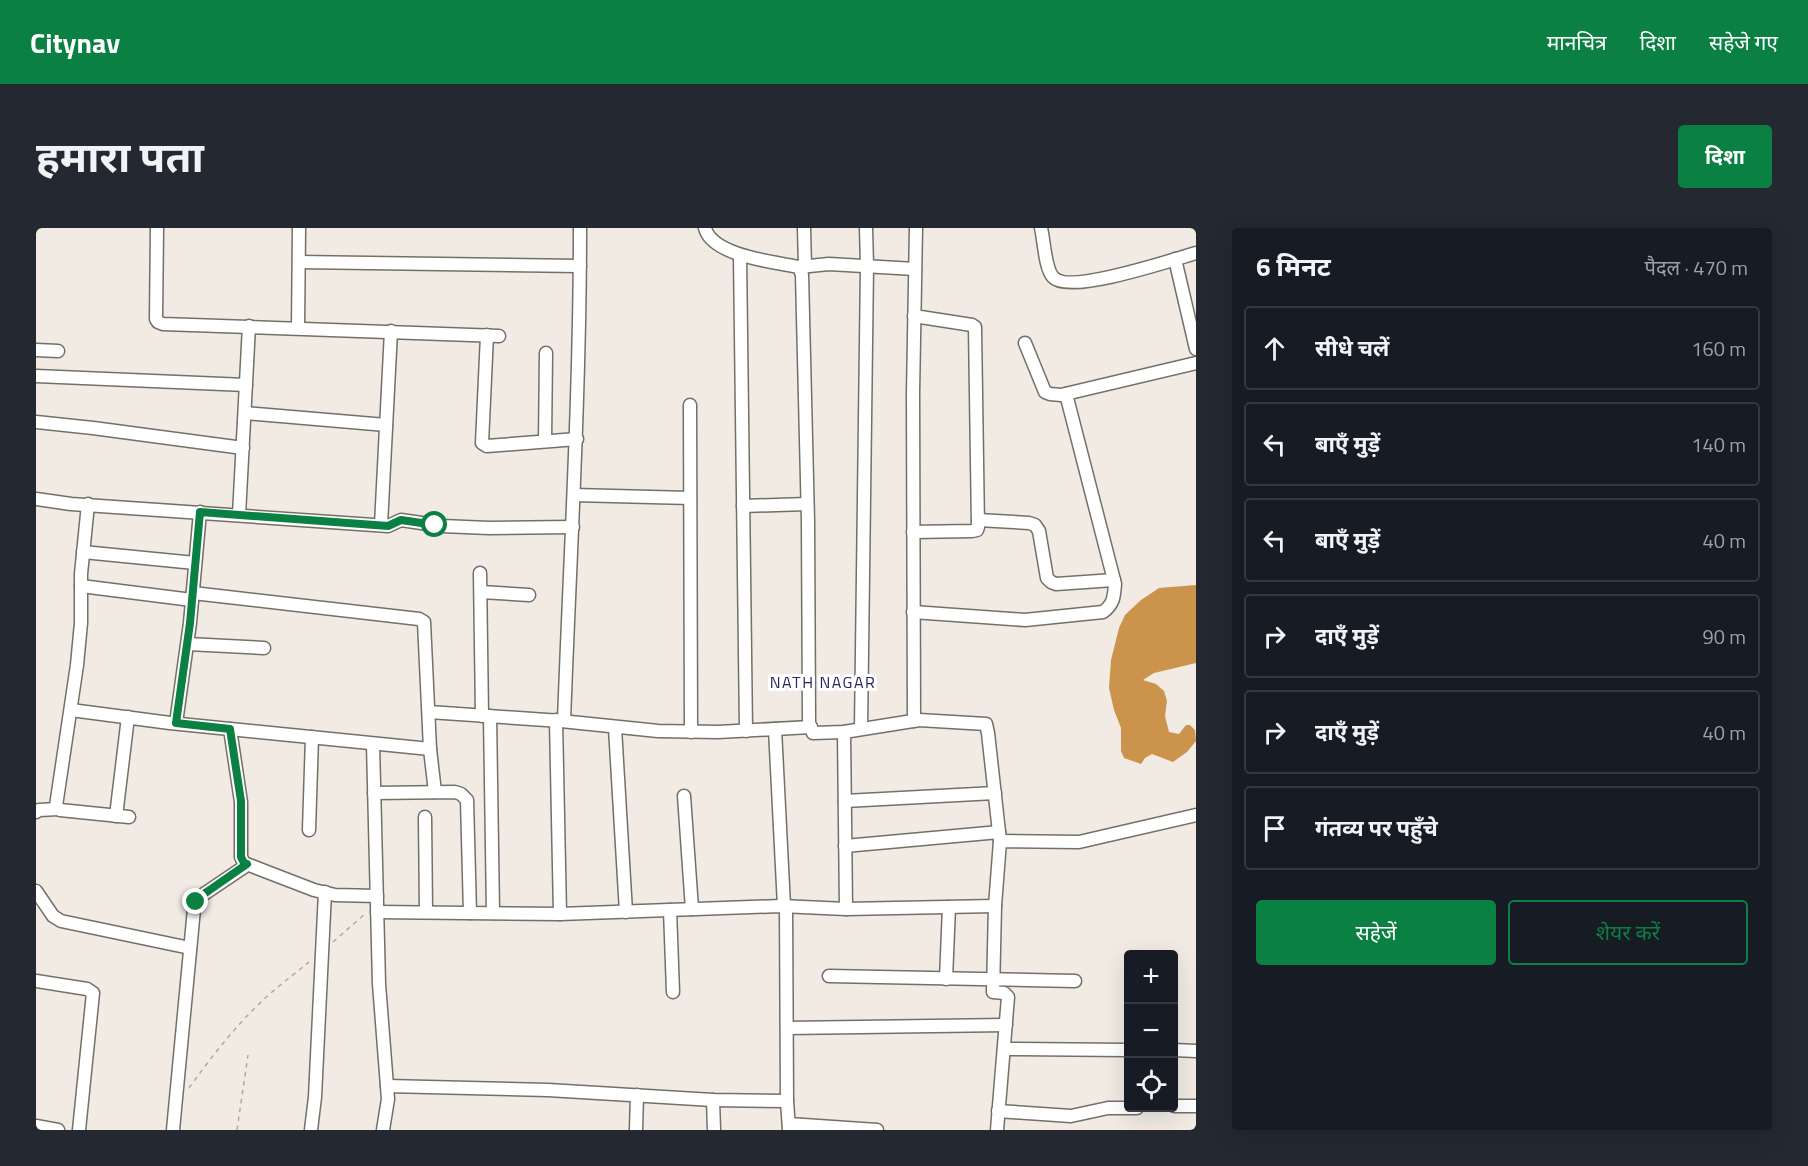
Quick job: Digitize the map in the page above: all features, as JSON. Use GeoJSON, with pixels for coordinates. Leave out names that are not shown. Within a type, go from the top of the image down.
{"type":"FeatureCollection","features":[{"type":"Feature","properties":{"kind":"street"},"geometry":{"type":"LineString","coordinates":[[157,228],[156,319],[158,322],[493,336],[483,443],[487,446],[576,439]]}},
{"type":"Feature","properties":{"kind":"street"},"geometry":{"type":"LineString","coordinates":[[298,328],[299,228]]}},
{"type":"Feature","properties":{"kind":"street"},"geometry":{"type":"LineString","coordinates":[[560,914],[560,721],[573,527],[580,228],[588,228]]}},
{"type":"Feature","properties":{"kind":"street"},"geometry":{"type":"LineString","coordinates":[[705,228],[710,238],[726,249],[741,255],[802,267],[829,264],[915,269]]}},
{"type":"Feature","properties":{"kind":"street"},"geometry":{"type":"LineString","coordinates":[[804,228],[802,275],[809,723],[813,734],[844,732],[914,721],[986,724],[1000,836],[995,906],[993,992],[1004,993],[1008,997],[997,1130]]}},
{"type":"Feature","properties":{"kind":"street"},"geometry":{"type":"LineString","coordinates":[[861,729],[866,228]]}},
{"type":"Feature","properties":{"kind":"street"},"geometry":{"type":"LineString","coordinates":[[914,721],[916,228]]}},
{"type":"Feature","properties":{"kind":"street"},"geometry":{"type":"LineString","coordinates":[[1041,228],[1049,272],[1054,279],[1062,283],[1108,278],[1196,254]]}},
{"type":"Feature","properties":{"kind":"street"},"geometry":{"type":"LineString","coordinates":[[741,255],[746,731]]}},
{"type":"Feature","properties":{"kind":"street"},"geometry":{"type":"LineString","coordinates":[[1174,259],[1196,350]]}},
{"type":"Feature","properties":{"kind":"street"},"geometry":{"type":"LineString","coordinates":[[299,262],[580,266]]}},
{"type":"Feature","properties":{"kind":"street"},"geometry":{"type":"LineString","coordinates":[[913,532],[972,531],[977,530],[978,520],[975,327],[914,316]]}},
{"type":"Feature","properties":{"kind":"street"},"geometry":{"type":"LineString","coordinates":[[239,515],[249,326]]}},
{"type":"Feature","properties":{"kind":"street"},"geometry":{"type":"LineString","coordinates":[[381,525],[391,331]]}},
{"type":"Feature","properties":{"kind":"street"},"geometry":{"type":"LineString","coordinates":[[1025,343],[1045,392],[1050,394],[1066,394],[1196,363]]}},
{"type":"Feature","properties":{"kind":"street"},"geometry":{"type":"LineString","coordinates":[[36,351],[58,351]]}},
{"type":"Feature","properties":{"kind":"street"},"geometry":{"type":"LineString","coordinates":[[544,441],[546,353]]}},
{"type":"Feature","properties":{"kind":"street"},"geometry":{"type":"LineString","coordinates":[[36,376],[246,385]]}},
{"type":"Feature","properties":{"kind":"street"},"geometry":{"type":"LineString","coordinates":[[914,612],[1031,620],[1103,612],[1110,607],[1114,598],[1114,580],[1066,394]]}},
{"type":"Feature","properties":{"kind":"street"},"geometry":{"type":"LineString","coordinates":[[690,405],[690,732]]}},
{"type":"Feature","properties":{"kind":"street"},"geometry":{"type":"LineString","coordinates":[[245,413],[386,425]]}},
{"type":"Feature","properties":{"kind":"street"},"geometry":{"type":"LineString","coordinates":[[36,422],[243,448]]}},
{"type":"Feature","properties":{"kind":"street"},"geometry":{"type":"LineString","coordinates":[[574,495],[690,498]]}},
{"type":"Feature","properties":{"kind":"street"},"geometry":{"type":"LineString","coordinates":[[36,499],[381,525],[392,525],[401,520],[442,526],[489,528],[573,527]]}},
{"type":"Feature","properties":{"kind":"street"},"geometry":{"type":"LineString","coordinates":[[58,809],[56,803],[71,710],[81,623],[83,552],[88,504]]}},
{"type":"Feature","properties":{"kind":"street"},"geometry":{"type":"LineString","coordinates":[[743,506],[807,504]]}},
{"type":"Feature","properties":{"kind":"street"},"geometry":{"type":"LineString","coordinates":[[176,723],[188,644],[200,512]]}},
{"type":"Feature","properties":{"kind":"street"},"geometry":{"type":"LineString","coordinates":[[978,520],[1035,525],[1039,531],[1047,578],[1051,582],[1056,584],[1114,580]]}},
{"type":"Feature","properties":{"kind":"street"},"geometry":{"type":"LineString","coordinates":[[83,552],[195,563]]}},
{"type":"Feature","properties":{"kind":"street"},"geometry":{"type":"LineString","coordinates":[[480,573],[493,913]]}},
{"type":"Feature","properties":{"kind":"street"},"geometry":{"type":"LineString","coordinates":[[81,586],[419,619],[424,622],[425,628],[430,749],[435,792]]}},
{"type":"Feature","properties":{"kind":"street"},"geometry":{"type":"LineString","coordinates":[[480,592],[529,595]]}},
{"type":"Feature","properties":{"kind":"street"},"geometry":{"type":"LineString","coordinates":[[188,644],[264,648]]}},
{"type":"Feature","properties":{"kind":"street"},"geometry":{"type":"LineString","coordinates":[[71,710],[430,749]]}},
{"type":"Feature","properties":{"kind":"street"},"geometry":{"type":"LineString","coordinates":[[429,712],[690,732],[811,727]]}},
{"type":"Feature","properties":{"kind":"street"},"geometry":{"type":"LineString","coordinates":[[36,812],[58,809],[123,817],[128,717]]}},
{"type":"Feature","properties":{"kind":"street"},"geometry":{"type":"LineString","coordinates":[[615,728],[626,912]]}},
{"type":"Feature","properties":{"kind":"street"},"geometry":{"type":"LineString","coordinates":[[230,729],[241,801],[241,857],[244,863],[335,895],[377,896]]}},
{"type":"Feature","properties":{"kind":"street"},"geometry":{"type":"LineString","coordinates":[[775,729],[785,906],[789,1127],[877,1130]]}},
{"type":"Feature","properties":{"kind":"street"},"geometry":{"type":"LineString","coordinates":[[844,732],[846,909]]}},
{"type":"Feature","properties":{"kind":"street"},"geometry":{"type":"LineString","coordinates":[[309,830],[312,737]]}},
{"type":"Feature","properties":{"kind":"street"},"geometry":{"type":"LineString","coordinates":[[373,744],[379,984],[388,1099],[383,1130]]}},
{"type":"Feature","properties":{"kind":"street"},"geometry":{"type":"LineString","coordinates":[[374,793],[455,792],[467,800],[470,913]]}},
{"type":"Feature","properties":{"kind":"street"},"geometry":{"type":"LineString","coordinates":[[845,801],[995,793]]}},
{"type":"Feature","properties":{"kind":"street"},"geometry":{"type":"LineString","coordinates":[[684,796],[692,909]]}},
{"type":"Feature","properties":{"kind":"street"},"geometry":{"type":"LineString","coordinates":[[845,846],[1000,836],[1063,843],[1079,842],[1196,815]]}},
{"type":"Feature","properties":{"kind":"street"},"geometry":{"type":"LineString","coordinates":[[425,817],[426,912]]}},
{"type":"Feature","properties":{"kind":"street"},"geometry":{"type":"LineString","coordinates":[[173,1130],[194,909],[201,896],[247,864]]}},
{"type":"Feature","properties":{"kind":"street"},"geometry":{"type":"LineString","coordinates":[[36,891],[53,916],[61,921],[190,948]]}},
{"type":"Feature","properties":{"kind":"street"},"geometry":{"type":"LineString","coordinates":[[311,1130],[315,1097],[325,892]]}},
{"type":"Feature","properties":{"kind":"street"},"geometry":{"type":"LineString","coordinates":[[377,912],[560,914],[785,906],[846,909],[995,906]]}},
{"type":"Feature","properties":{"kind":"street"},"geometry":{"type":"LineString","coordinates":[[946,979],[949,907]]}},
{"type":"Feature","properties":{"kind":"street"},"geometry":{"type":"LineString","coordinates":[[670,910],[673,992]]}},
{"type":"Feature","properties":{"kind":"street"},"geometry":{"type":"LineString","coordinates":[[829,976],[1074,981]]}},
{"type":"Feature","properties":{"kind":"street"},"geometry":{"type":"LineString","coordinates":[[36,981],[87,988],[93,993],[79,1130]]}},
{"type":"Feature","properties":{"kind":"street"},"geometry":{"type":"LineString","coordinates":[[787,1028],[1006,1025]]}},
{"type":"Feature","properties":{"kind":"street"},"geometry":{"type":"LineString","coordinates":[[1004,1049],[1124,1050]]}},
{"type":"Feature","properties":{"kind":"street"},"geometry":{"type":"LineString","coordinates":[[1178,1050],[1196,1051]]}},
{"type":"Feature","properties":{"kind":"street"},"geometry":{"type":"LineString","coordinates":[[387,1086],[548,1090],[713,1100],[787,1101]]}},
{"type":"Feature","properties":{"kind":"street"},"geometry":{"type":"LineString","coordinates":[[636,1130],[637,1095]]}},
{"type":"Feature","properties":{"kind":"street"},"geometry":{"type":"LineString","coordinates":[[713,1100],[714,1130]]}},
{"type":"Feature","properties":{"kind":"street"},"geometry":{"type":"LineString","coordinates":[[1178,1106],[1196,1106]]}},
{"type":"Feature","properties":{"kind":"street"},"geometry":{"type":"LineString","coordinates":[[998,1111],[1071,1116],[1108,1108],[1124,1107]]}},
{"type":"Feature","properties":{"kind":"street"},"geometry":{"type":"LineString","coordinates":[[36,1126],[58,1130]]}},
{"type":"Feature","properties":{"kind":"path"},"geometry":{"type":"LineString","coordinates":[[190,1087],[218,1049],[251,1012],[366,913],[377,912]]}},
{"type":"Feature","properties":{"kind":"path"},"geometry":{"type":"LineString","coordinates":[[237,1130],[248,1055]]}},
{"type":"Feature","properties":{"kind":"shaded area"},"geometry":{"type":"Polygon","coordinates":[[[1196,585],[1196,663],[1154,673],[1143,680],[1156,684],[1164,691],[1167,701],[1165,716],[1169,732],[1179,734],[1186,725],[1190,725],[1195,730],[1196,741],[1187,752],[1173,762],[1152,754],[1141,764],[1124,758],[1121,751],[1121,728],[1109,688],[1111,660],[1119,628],[1125,615],[1159,588],[1196,585]]]}},
{"type":"Feature","properties":{"kind":"district","name":"NATH NAGAR"},"geometry":{"type":"Point","coordinates":[823,682]}},
{"type":"Feature","properties":{"kind":"route"},"geometry":{"type":"LineString","coordinates":[[196,902],[201,896],[247,864],[241,857],[241,801],[230,729],[176,723],[190,623],[200,512],[388,526],[401,520],[435,525]]}}]}
